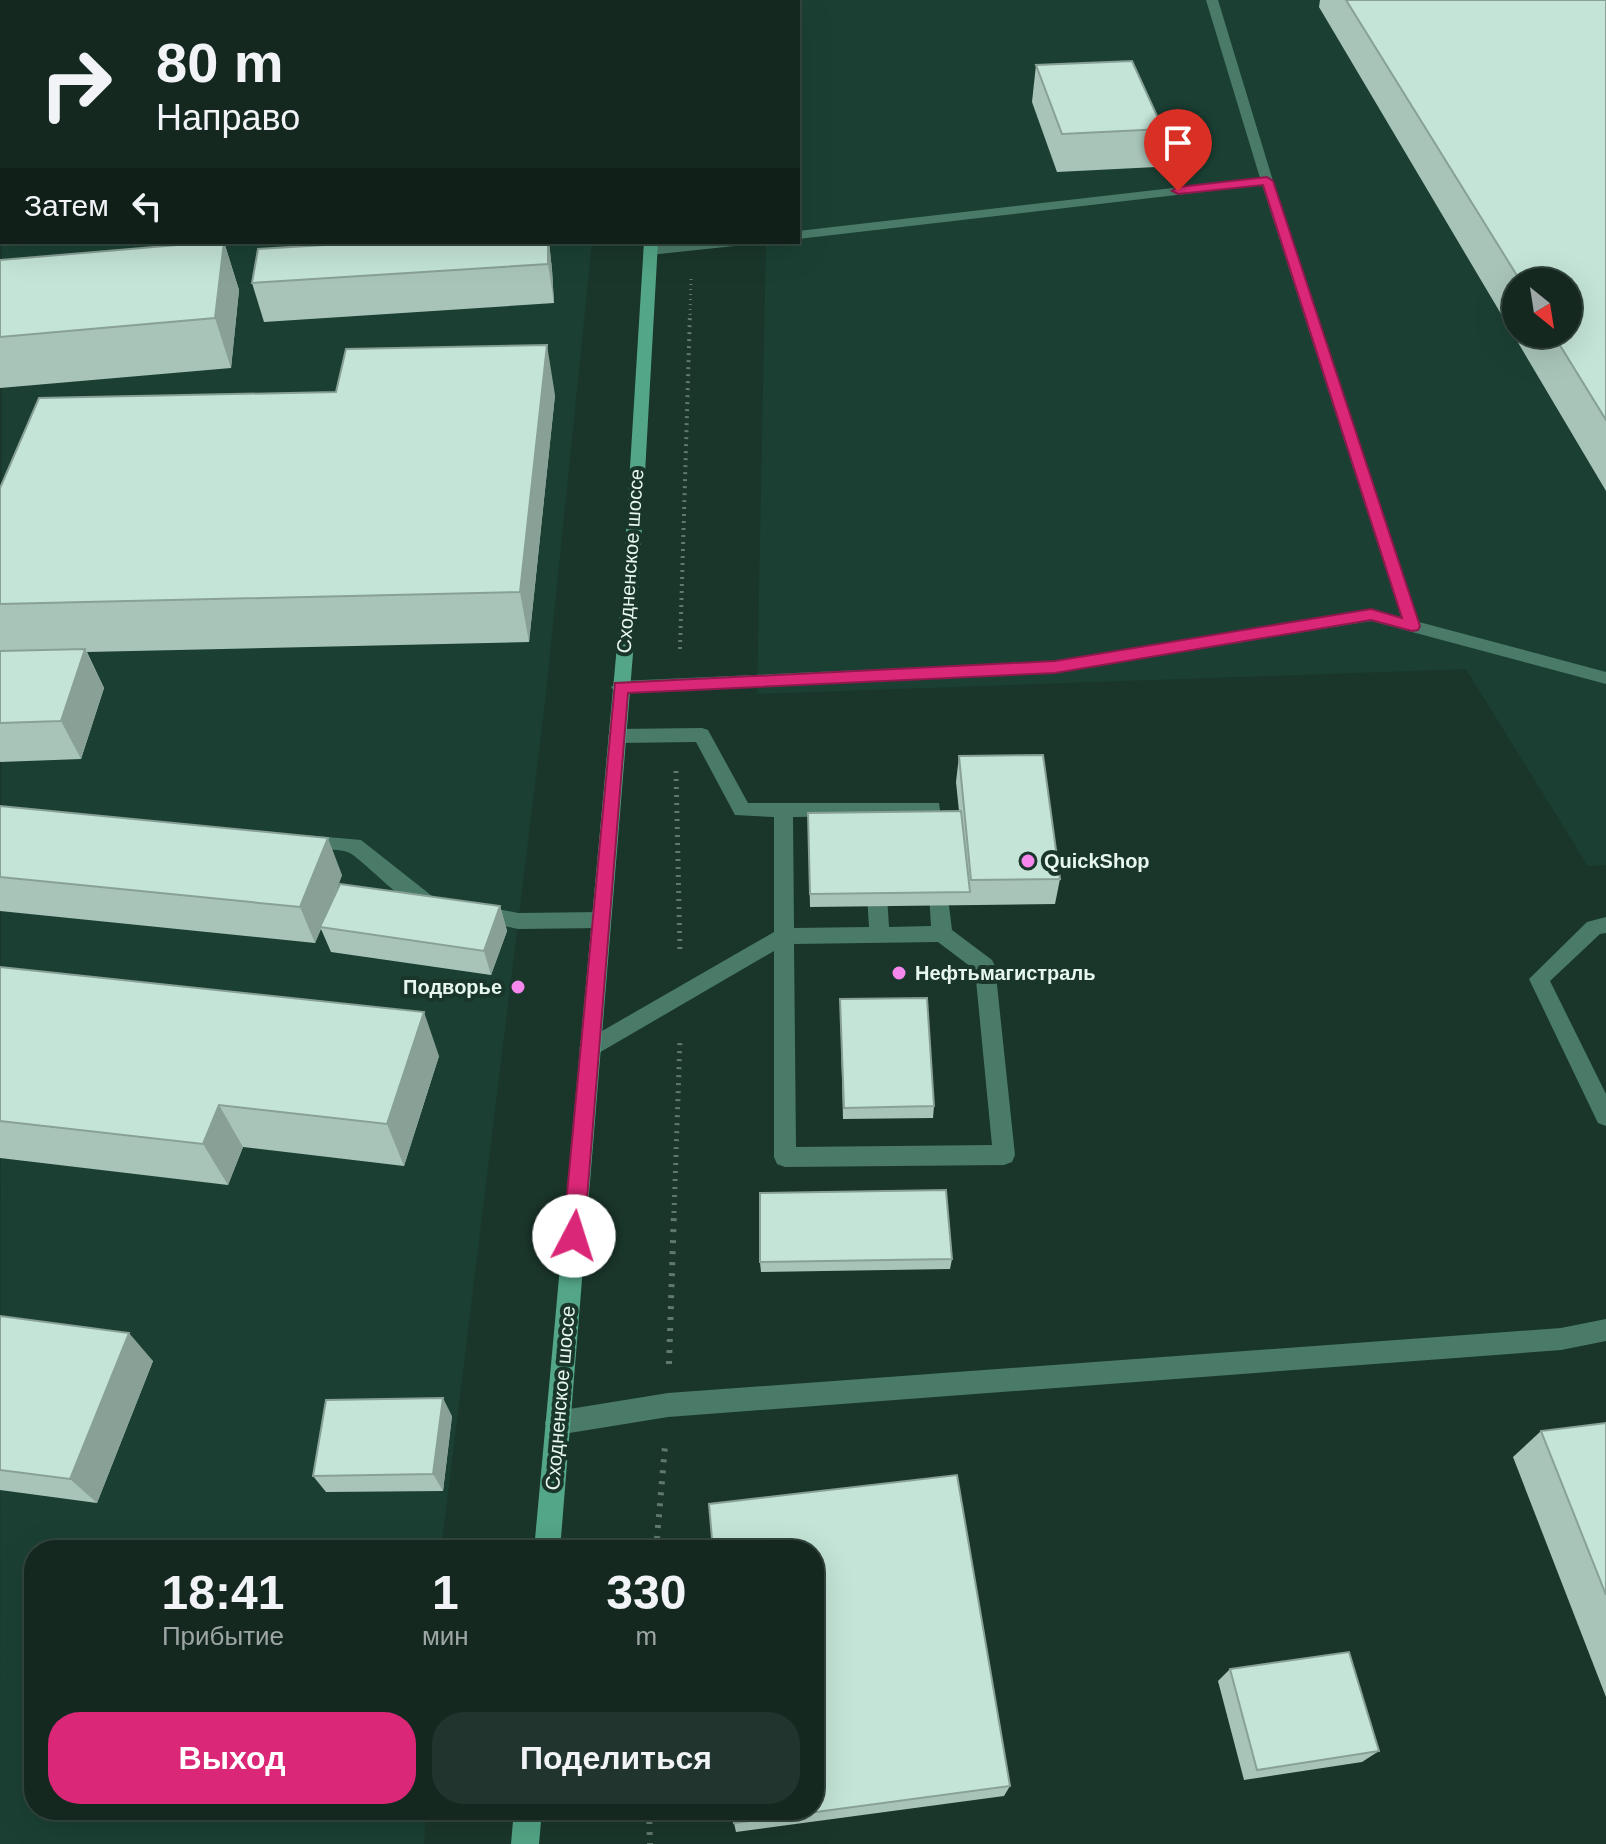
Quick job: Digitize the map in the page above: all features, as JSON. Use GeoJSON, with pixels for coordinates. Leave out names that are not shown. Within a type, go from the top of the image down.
{"type":"FeatureCollection","features":[{"type":"Feature","properties":{"kind":"main road","name":"Сходненское шоссе"},"geometry":{"type":"LineString","coordinates":[[548,1540],[631,580],[651,247]]}},
{"type":"Feature","properties":{"kind":"main road"},"geometry":{"type":"LineString","coordinates":[[525,1844],[527,1820]]}},
{"type":"Feature","properties":{"kind":"lane"},"geometry":{"type":"LineString","coordinates":[[1212,0],[1267,181],[1412,626]]}},
{"type":"Feature","properties":{"kind":"lane"},"geometry":{"type":"LineString","coordinates":[[800,235],[1267,181]]}},
{"type":"Feature","properties":{"kind":"lane"},"geometry":{"type":"LineString","coordinates":[[651,247],[717,244]]}},
{"type":"Feature","properties":{"kind":"lane"},"geometry":{"type":"LineString","coordinates":[[620,687],[1055,667],[1371,615],[1606,678]]}},
{"type":"Feature","properties":{"kind":"lane"},"geometry":{"type":"LineString","coordinates":[[617,736],[702,735],[742,810],[872,816],[932,808],[942,934]]}},
{"type":"Feature","properties":{"kind":"lane"},"geometry":{"type":"LineString","coordinates":[[590,1048],[783,936],[942,934],[985,966],[1004,1155],[785,1157],[783,936],[783,810]]}},
{"type":"Feature","properties":{"kind":"lane"},"geometry":{"type":"LineString","coordinates":[[277,841],[354,845],[426,903],[518,921],[601,920]]}},
{"type":"Feature","properties":{"kind":"lane"},"geometry":{"type":"LineString","coordinates":[[874,856],[879,935]]}},
{"type":"Feature","properties":{"kind":"lane"},"geometry":{"type":"LineString","coordinates":[[1606,925],[1594,928],[1539,979],[1606,1116]]}},
{"type":"Feature","properties":{"kind":"lane"},"geometry":{"type":"LineString","coordinates":[[557,1423],[668,1405],[1561,1339],[1606,1330]]}},
{"type":"Feature","properties":{"kind":"path"},"geometry":{"type":"LineString","coordinates":[[679,684],[692,247]]}},
{"type":"Feature","properties":{"kind":"path"},"geometry":{"type":"LineString","coordinates":[[657,1540],[668,1405],[681,995],[675,735]]}},
{"type":"Feature","properties":{"kind":"path"},"geometry":{"type":"LineString","coordinates":[[649,1820],[650,1844]]}},
{"type":"Feature","properties":{"kind":"shaded area"},"geometry":{"type":"Polygon","coordinates":[[[800,0],[1606,0],[1606,865],[1588,866],[1466,669],[757,694],[766,244],[800,244],[800,0]]]}},
{"type":"Feature","properties":{"kind":"shaded area"},"geometry":{"type":"Polygon","coordinates":[[[2,244],[592,244],[545,702],[442,1540],[24,1540],[24,1820],[425,1820],[424,1844],[0,1844],[2,244]]]}},
{"type":"Feature","properties":{"kind":"building"},"geometry":{"type":"Polygon","coordinates":[[[1346,0],[1606,0],[1606,420],[1562,348],[1582,348],[1582,268],[1512,268],[1346,0]]]}},
{"type":"Feature","properties":{"kind":"building"},"geometry":{"type":"Polygon","coordinates":[[[1132,61],[1163,129],[1062,134],[1036,65],[1132,61]]]}},
{"type":"Feature","properties":{"kind":"building"},"geometry":{"type":"Polygon","coordinates":[[[189,244],[224,244],[215,318],[0,337],[0,260],[189,244]]]}},
{"type":"Feature","properties":{"kind":"building"},"geometry":{"type":"Polygon","coordinates":[[[342,244],[548,244],[548,264],[252,283],[258,249],[342,244]]]}},
{"type":"Feature","properties":{"kind":"building"},"geometry":{"type":"Polygon","coordinates":[[[547,345],[520,592],[0,604],[0,488],[39,398],[336,392],[346,349],[547,345]]]}},
{"type":"Feature","properties":{"kind":"building"},"geometry":{"type":"Polygon","coordinates":[[[85,649],[61,721],[0,723],[0,651],[85,649]]]}},
{"type":"Feature","properties":{"kind":"building"},"geometry":{"type":"Polygon","coordinates":[[[1043,755],[1060,879],[971,880],[959,756],[1043,755]]]}},
{"type":"Feature","properties":{"kind":"building"},"geometry":{"type":"Polygon","coordinates":[[[0,806],[328,838],[300,907],[0,877],[0,806]]]}},
{"type":"Feature","properties":{"kind":"building"},"geometry":{"type":"Polygon","coordinates":[[[961,811],[970,892],[810,894],[808,813],[961,811]]]}},
{"type":"Feature","properties":{"kind":"building"},"geometry":{"type":"Polygon","coordinates":[[[340,884],[500,906],[484,951],[320,927],[340,884]]]}},
{"type":"Feature","properties":{"kind":"building"},"geometry":{"type":"Polygon","coordinates":[[[0,967],[424,1012],[387,1124],[219,1105],[203,1144],[0,1121],[0,967]]]}},
{"type":"Feature","properties":{"kind":"building"},"geometry":{"type":"Polygon","coordinates":[[[927,998],[934,1106],[844,1108],[840,999],[927,998]]]}},
{"type":"Feature","properties":{"kind":"building"},"geometry":{"type":"Polygon","coordinates":[[[946,1190],[952,1259],[760,1262],[760,1193],[946,1190]]]}},
{"type":"Feature","properties":{"kind":"building"},"geometry":{"type":"Polygon","coordinates":[[[0,1316],[129,1333],[70,1479],[0,1470],[0,1316]]]}},
{"type":"Feature","properties":{"kind":"building"},"geometry":{"type":"Polygon","coordinates":[[[443,1398],[433,1474],[313,1476],[326,1400],[443,1398]]]}},
{"type":"Feature","properties":{"kind":"building"},"geometry":{"type":"Polygon","coordinates":[[[1606,1423],[1606,1595],[1541,1431],[1606,1423]]]}},
{"type":"Feature","properties":{"kind":"building"},"geometry":{"type":"Polygon","coordinates":[[[957,1475],[1010,1786],[824,1811],[824,1540],[712,1540],[709,1504],[957,1475]]]}},
{"type":"Feature","properties":{"kind":"building"},"geometry":{"type":"Polygon","coordinates":[[[1349,1652],[1379,1751],[1257,1770],[1230,1669],[1349,1652]]]}},
{"type":"Feature","properties":{"kind":"place","name":"QuickShop"},"geometry":{"type":"Point","coordinates":[1028,861]}},
{"type":"Feature","properties":{"kind":"place","name":"Нефтьмагистраль"},"geometry":{"type":"Point","coordinates":[899,973]}},
{"type":"Feature","properties":{"kind":"place","name":"Подворье"},"geometry":{"type":"Point","coordinates":[518,987]}},
{"type":"Feature","properties":{"kind":"route"},"geometry":{"type":"LineString","coordinates":[[574,1236],[620,687],[1055,667],[1371,615],[1412,626],[1267,181],[1178,191]]}}]}
